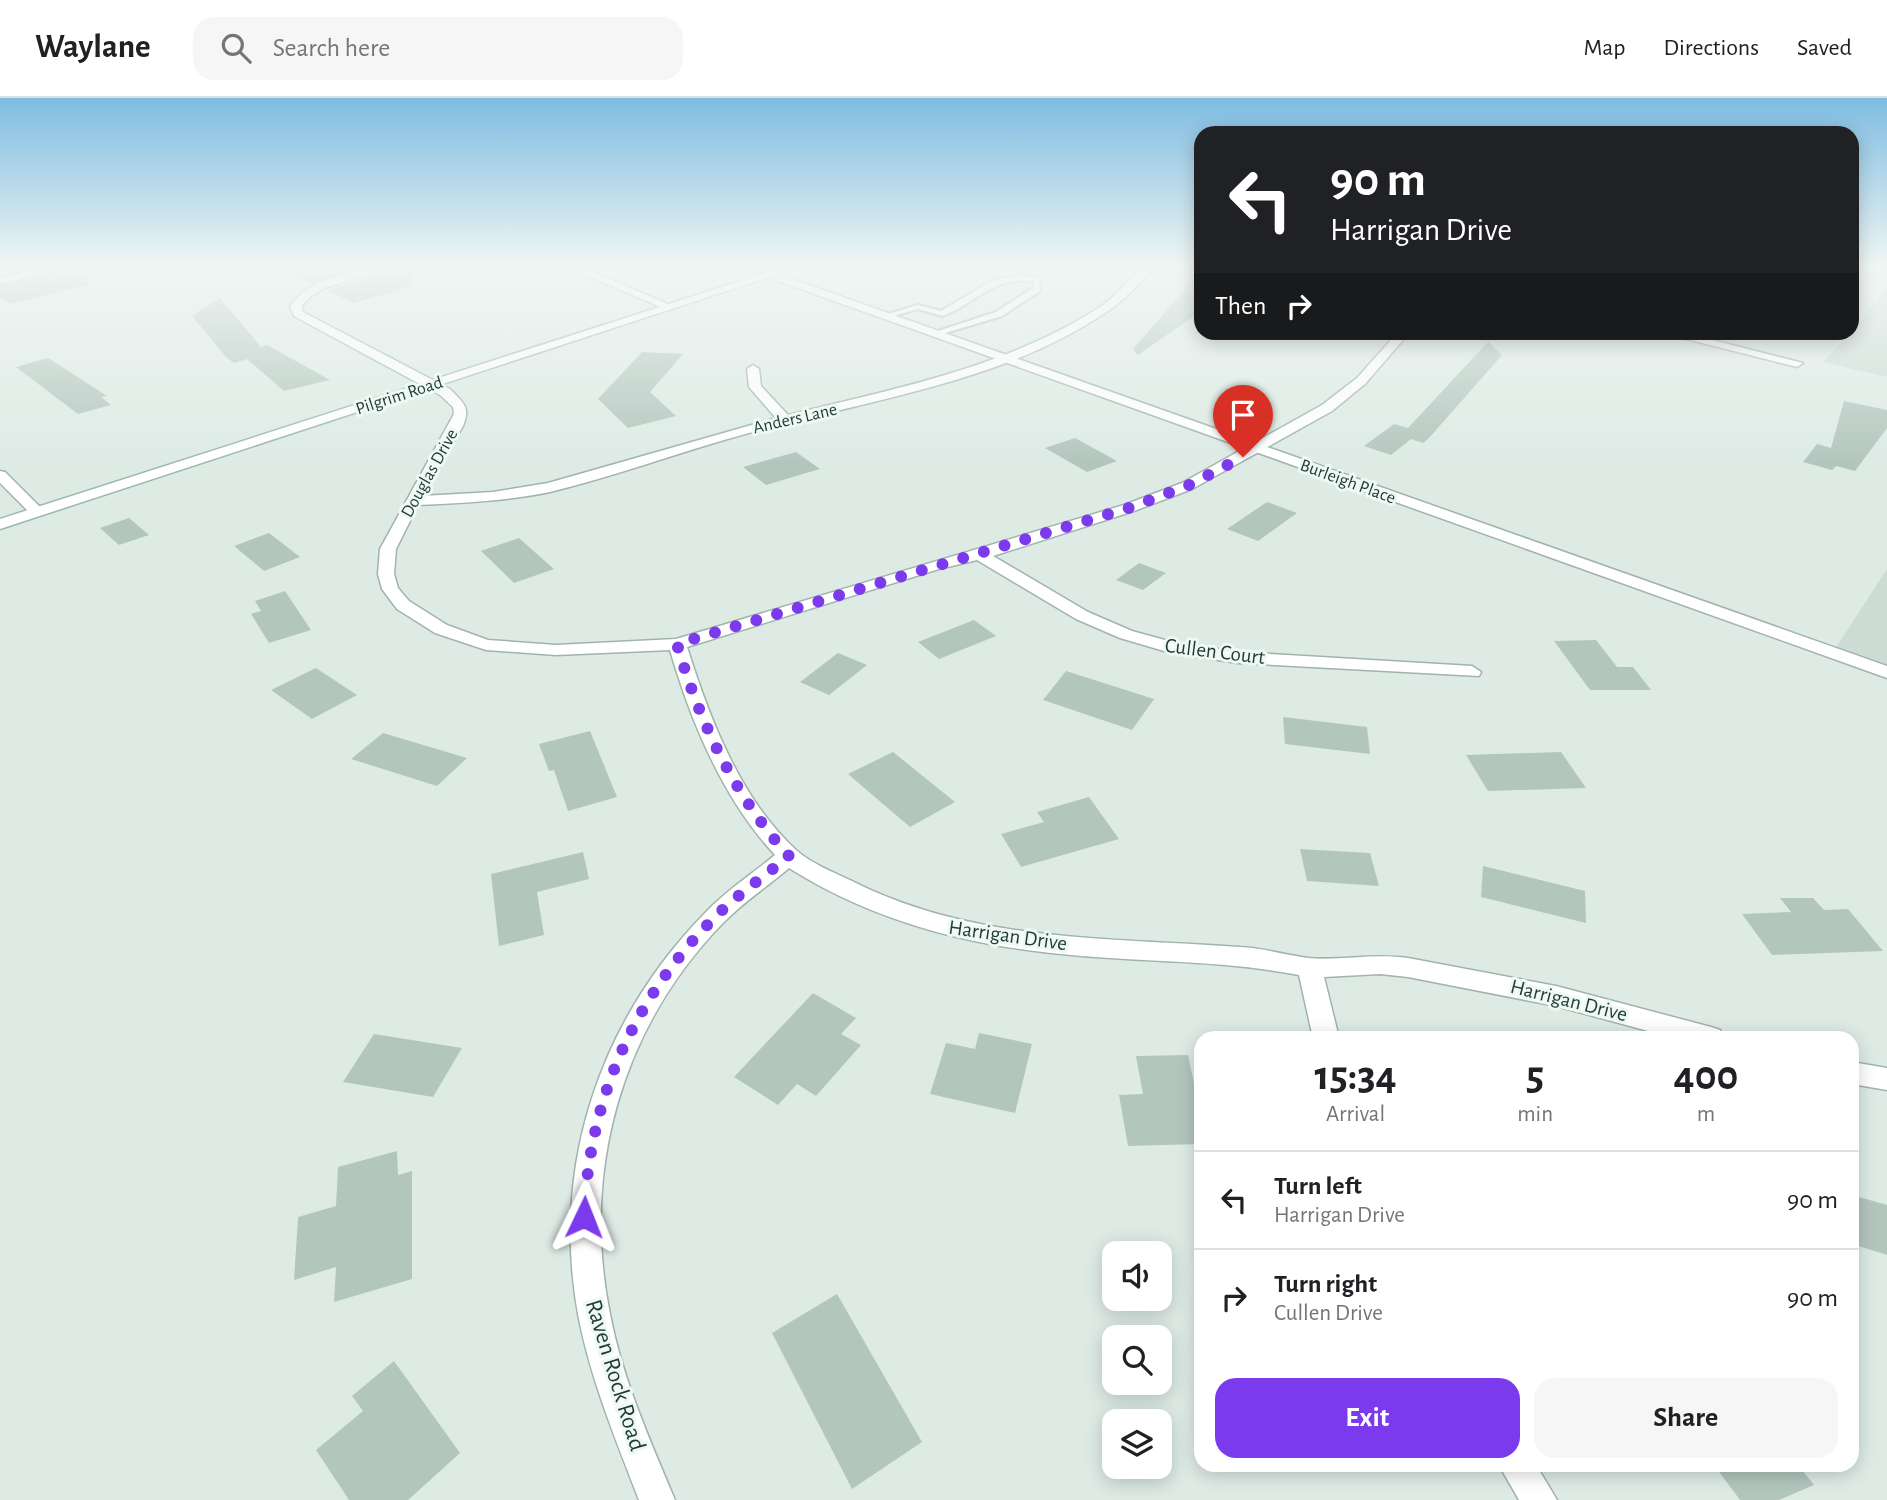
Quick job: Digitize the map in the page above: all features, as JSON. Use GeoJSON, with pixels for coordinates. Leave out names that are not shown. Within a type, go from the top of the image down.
{"type":"FeatureCollection","features":[{"type":"Feature","properties":{"kind":"street"},"geometry":{"type":"LineString","coordinates":[[330,331],[429,385]]}},
{"type":"Feature","properties":{"kind":"street","name":"Pilgrim Road"},"geometry":{"type":"LineString","coordinates":[[0,524],[594,331]]}},
{"type":"Feature","properties":{"kind":"street","name":"Burleigh Place"},"geometry":{"type":"LineString","coordinates":[[931,331],[1887,672]]}},
{"type":"Feature","properties":{"kind":"street","name":"Anders Lane"},"geometry":{"type":"LineString","coordinates":[[413,501],[490,496],[555,485],[785,419],[912,390],[958,376],[1064,331]]}},
{"type":"Feature","properties":{"kind":"street"},"geometry":{"type":"LineString","coordinates":[[677,644],[935,565],[979,555],[1158,498],[1214,473],[1346,394],[1398,340]]}},
{"type":"Feature","properties":{"kind":"street"},"geometry":{"type":"LineString","coordinates":[[1698,340],[1797,363]]}},
{"type":"Feature","properties":{"kind":"street"},"geometry":{"type":"LineString","coordinates":[[753,369],[755,387],[785,419]]}},
{"type":"Feature","properties":{"kind":"street","name":"Douglas Drive"},"geometry":{"type":"LineString","coordinates":[[429,385],[453,398],[460,406],[461,414],[387,549],[386,574],[390,589],[403,605],[419,617],[461,639],[486,645],[556,650],[677,644]]}},
{"type":"Feature","properties":{"kind":"street"},"geometry":{"type":"LineString","coordinates":[[0,475],[37,512]]}},
{"type":"Feature","properties":{"kind":"street","name":"Cullen Court"},"geometry":{"type":"LineString","coordinates":[[979,555],[1046,598],[1074,612],[1125,634],[1179,649],[1212,654],[1384,664],[1472,673]]}},
{"type":"Feature","properties":{"kind":"street","name":"Harrigan Drive"},"geometry":{"type":"LineString","coordinates":[[677,644],[702,716],[741,793],[772,838],[789,856],[845,889],[901,915],[960,932],[1024,941],[1246,956],[1309,967],[1394,965],[1558,996],[1686,1031]]}},
{"type":"Feature","properties":{"kind":"street","name":"Raven Rock Road"},"geometry":{"type":"LineString","coordinates":[[657,1500],[619,1403],[593,1314],[583,1239],[586,1173],[592,1140],[614,1068],[628,1033],[647,1003],[671,969],[715,917],[789,856]]}},
{"type":"Feature","properties":{"kind":"street"},"geometry":{"type":"LineString","coordinates":[[1309,967],[1323,1031]]}},
{"type":"Feature","properties":{"kind":"street"},"geometry":{"type":"LineString","coordinates":[[1859,1074],[1887,1079]]}},
{"type":"Feature","properties":{"kind":"street"},"geometry":{"type":"LineString","coordinates":[[1521,1472],[1539,1500]]}},
{"type":"Feature","properties":{"kind":"lane"},"geometry":{"type":"LineString","coordinates":[[936,333],[941,331]]}},
{"type":"Feature","properties":{"kind":"shaded area"},"geometry":{"type":"Polygon","coordinates":[[[1859,331],[1887,331],[1887,377],[1823,362],[1844,340],[1859,340],[1859,331]]]}},
{"type":"Feature","properties":{"kind":"shaded area"},"geometry":{"type":"Polygon","coordinates":[[[1887,569],[1887,667],[1835,649],[1887,569]]]}},
{"type":"Feature","properties":{"kind":"building"},"geometry":{"type":"Polygon","coordinates":[[[205,331],[248,331],[261,347],[267,345],[330,380],[284,391],[247,359],[234,363],[205,331]]]}},
{"type":"Feature","properties":{"kind":"building"},"geometry":{"type":"Polygon","coordinates":[[[1148,331],[1172,331],[1138,355],[1133,349],[1148,331]]]}},
{"type":"Feature","properties":{"kind":"building"},"geometry":{"type":"Polygon","coordinates":[[[1488,342],[1502,355],[1429,438],[1423,443],[1411,439],[1391,455],[1364,446],[1394,424],[1408,428],[1488,342]]]}},
{"type":"Feature","properties":{"kind":"building"},"geometry":{"type":"Polygon","coordinates":[[[642,352],[683,354],[650,392],[676,416],[628,428],[598,399],[642,352]]]}},
{"type":"Feature","properties":{"kind":"building"},"geometry":{"type":"Polygon","coordinates":[[[48,358],[107,396],[101,397],[111,405],[78,414],[16,367],[48,358]]]}},
{"type":"Feature","properties":{"kind":"building"},"geometry":{"type":"Polygon","coordinates":[[[1844,401],[1887,410],[1887,428],[1855,471],[1836,466],[1832,470],[1803,462],[1817,444],[1831,448],[1844,401]]]}},
{"type":"Feature","properties":{"kind":"building"},"geometry":{"type":"Polygon","coordinates":[[[1075,438],[1117,461],[1087,472],[1045,448],[1075,438]]]}},
{"type":"Feature","properties":{"kind":"building"},"geometry":{"type":"Polygon","coordinates":[[[796,452],[820,469],[766,485],[743,467],[796,452]]]}},
{"type":"Feature","properties":{"kind":"building"},"geometry":{"type":"Polygon","coordinates":[[[1267,502],[1297,513],[1258,541],[1227,529],[1267,502]]]}},
{"type":"Feature","properties":{"kind":"building"},"geometry":{"type":"Polygon","coordinates":[[[129,518],[149,535],[119,545],[100,528],[129,518]]]}},
{"type":"Feature","properties":{"kind":"building"},"geometry":{"type":"Polygon","coordinates":[[[269,533],[300,557],[264,571],[234,546],[269,533]]]}},
{"type":"Feature","properties":{"kind":"building"},"geometry":{"type":"Polygon","coordinates":[[[519,538],[554,569],[514,583],[481,551],[519,538]]]}},
{"type":"Feature","properties":{"kind":"building"},"geometry":{"type":"Polygon","coordinates":[[[1139,563],[1166,573],[1143,590],[1116,580],[1139,563]]]}},
{"type":"Feature","properties":{"kind":"building"},"geometry":{"type":"Polygon","coordinates":[[[285,591],[311,630],[269,643],[251,614],[261,611],[255,601],[285,591]]]}},
{"type":"Feature","properties":{"kind":"building"},"geometry":{"type":"Polygon","coordinates":[[[974,620],[996,636],[939,659],[918,642],[974,620]]]}},
{"type":"Feature","properties":{"kind":"building"},"geometry":{"type":"Polygon","coordinates":[[[1596,640],[1617,667],[1633,667],[1651,690],[1590,690],[1554,641],[1596,640]]]}},
{"type":"Feature","properties":{"kind":"building"},"geometry":{"type":"Polygon","coordinates":[[[838,653],[867,665],[829,695],[800,682],[838,653]]]}},
{"type":"Feature","properties":{"kind":"building"},"geometry":{"type":"Polygon","coordinates":[[[316,668],[357,695],[312,719],[271,690],[316,668]]]}},
{"type":"Feature","properties":{"kind":"building"},"geometry":{"type":"Polygon","coordinates":[[[1066,671],[1154,699],[1132,730],[1043,700],[1066,671]]]}},
{"type":"Feature","properties":{"kind":"building"},"geometry":{"type":"Polygon","coordinates":[[[1283,717],[1367,727],[1370,754],[1285,744],[1283,717]]]}},
{"type":"Feature","properties":{"kind":"building"},"geometry":{"type":"Polygon","coordinates":[[[590,731],[617,797],[568,811],[554,770],[549,771],[539,744],[590,731]]]}},
{"type":"Feature","properties":{"kind":"building"},"geometry":{"type":"Polygon","coordinates":[[[383,733],[467,758],[437,786],[351,759],[383,733]]]}},
{"type":"Feature","properties":{"kind":"building"},"geometry":{"type":"Polygon","coordinates":[[[893,752],[955,802],[910,827],[848,774],[893,752]]]}},
{"type":"Feature","properties":{"kind":"building"},"geometry":{"type":"Polygon","coordinates":[[[1561,752],[1586,788],[1488,791],[1466,755],[1561,752]]]}},
{"type":"Feature","properties":{"kind":"building"},"geometry":{"type":"Polygon","coordinates":[[[1089,797],[1119,839],[1021,867],[1001,834],[1044,822],[1037,812],[1089,797]]]}},
{"type":"Feature","properties":{"kind":"building"},"geometry":{"type":"Polygon","coordinates":[[[1300,849],[1370,853],[1379,886],[1307,881],[1300,849]]]}},
{"type":"Feature","properties":{"kind":"building"},"geometry":{"type":"Polygon","coordinates":[[[583,852],[589,879],[537,892],[544,935],[499,946],[491,874],[583,852]]]}},
{"type":"Feature","properties":{"kind":"building"},"geometry":{"type":"Polygon","coordinates":[[[1483,866],[1585,891],[1586,923],[1481,897],[1483,866]]]}},
{"type":"Feature","properties":{"kind":"building"},"geometry":{"type":"Polygon","coordinates":[[[1780,898],[1813,898],[1824,910],[1848,909],[1883,951],[1772,955],[1742,914],[1791,912],[1780,898]]]}},
{"type":"Feature","properties":{"kind":"building"},"geometry":{"type":"Polygon","coordinates":[[[813,993],[856,1018],[841,1034],[861,1045],[816,1096],[797,1084],[778,1105],[734,1077],[813,993]]]}},
{"type":"Feature","properties":{"kind":"building"},"geometry":{"type":"Polygon","coordinates":[[[979,1033],[1032,1044],[1015,1113],[930,1094],[946,1043],[975,1049],[979,1033]]]}},
{"type":"Feature","properties":{"kind":"building"},"geometry":{"type":"Polygon","coordinates":[[[374,1034],[462,1048],[433,1097],[343,1082],[374,1034]]]}},
{"type":"Feature","properties":{"kind":"building"},"geometry":{"type":"Polygon","coordinates":[[[1188,1055],[1194,1083],[1194,1144],[1128,1146],[1119,1095],[1143,1094],[1136,1056],[1188,1055]]]}},
{"type":"Feature","properties":{"kind":"building"},"geometry":{"type":"Polygon","coordinates":[[[397,1151],[398,1175],[412,1171],[412,1279],[334,1302],[336,1267],[294,1280],[298,1217],[336,1206],[338,1167],[397,1151]]]}},
{"type":"Feature","properties":{"kind":"building"},"geometry":{"type":"Polygon","coordinates":[[[1859,1197],[1887,1205],[1887,1255],[1859,1246],[1859,1197]]]}},
{"type":"Feature","properties":{"kind":"building"},"geometry":{"type":"Polygon","coordinates":[[[837,1294],[922,1442],[852,1489],[772,1333],[837,1294]]]}},
{"type":"Feature","properties":{"kind":"building"},"geometry":{"type":"Polygon","coordinates":[[[394,1361],[460,1453],[408,1500],[349,1500],[316,1450],[363,1411],[352,1396],[394,1361]]]}},
{"type":"Feature","properties":{"kind":"building"},"geometry":{"type":"Polygon","coordinates":[[[1719,1472],[1804,1472],[1814,1485],[1779,1500],[1740,1500],[1719,1472]]]}},
{"type":"Feature","properties":{"kind":"route"},"geometry":{"type":"LineString","coordinates":[[584,1217],[586,1173],[597,1118],[628,1033],[671,969],[715,917],[789,856],[772,838],[741,793],[702,716],[677,644],[1129,508],[1187,486],[1243,457]]}}]}
